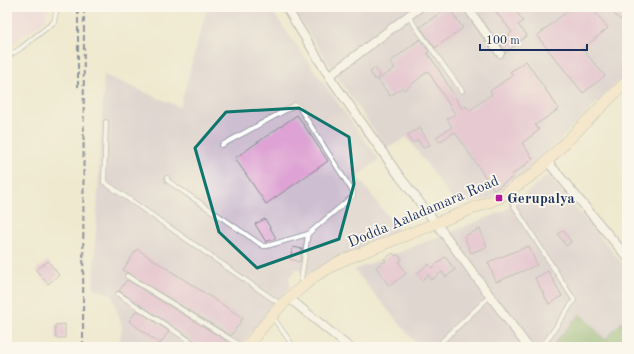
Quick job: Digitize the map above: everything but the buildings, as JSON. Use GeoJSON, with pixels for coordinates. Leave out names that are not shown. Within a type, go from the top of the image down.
{"type":"FeatureCollection","features":[{"type":"Feature","properties":{"kind":"main road","name":"Dodda Aaladamara Road"},"geometry":{"type":"LineString","coordinates":[[244,347],[285,301],[315,276],[341,261],[506,194],[535,173],[627,82]]}},
{"type":"Feature","properties":{"kind":"street"},"geometry":{"type":"LineString","coordinates":[[286,7],[329,76],[400,177],[528,347]]}},
{"type":"Feature","properties":{"kind":"street"},"geometry":{"type":"LineString","coordinates":[[329,76],[420,7]]}},
{"type":"Feature","properties":{"kind":"street"},"geometry":{"type":"LineString","coordinates":[[467,7],[500,53]]}},
{"type":"Feature","properties":{"kind":"street"},"geometry":{"type":"LineString","coordinates":[[547,161],[627,257]]}},
{"type":"Feature","properties":{"kind":"street"},"geometry":{"type":"LineString","coordinates":[[285,301],[349,347]]}},
{"type":"Feature","properties":{"kind":"lane"},"geometry":{"type":"LineString","coordinates":[[7,57],[54,22],[57,7]]}},
{"type":"Feature","properties":{"kind":"lane"},"geometry":{"type":"LineString","coordinates":[[408,16],[462,91]]}},
{"type":"Feature","properties":{"kind":"lane"},"geometry":{"type":"LineString","coordinates":[[222,145],[294,105],[299,107],[353,194],[351,198],[308,234],[299,288]]}},
{"type":"Feature","properties":{"kind":"lane"},"geometry":{"type":"LineString","coordinates":[[106,122],[104,182],[285,301]]}},
{"type":"Feature","properties":{"kind":"lane"},"geometry":{"type":"LineString","coordinates":[[167,178],[168,181],[263,246],[308,234]]}},
{"type":"Feature","properties":{"kind":"lane"},"geometry":{"type":"LineString","coordinates":[[506,194],[574,300],[542,347]]}},
{"type":"Feature","properties":{"kind":"lane"},"geometry":{"type":"LineString","coordinates":[[127,276],[244,347]]}},
{"type":"Feature","properties":{"kind":"lane"},"geometry":{"type":"LineString","coordinates":[[118,294],[199,347]]}},
{"type":"Feature","properties":{"kind":"lane"},"geometry":{"type":"LineString","coordinates":[[436,347],[490,296]]}},
{"type":"Feature","properties":{"kind":"lane"},"geometry":{"type":"LineString","coordinates":[[272,316],[291,345],[284,347]]}},
{"type":"Feature","properties":{"kind":"highlighted area"},"geometry":{"type":"Polygon","coordinates":[[[299,108],[349,137],[354,184],[339,239],[257,268],[219,232],[195,148],[226,112],[299,108]]]}},
{"type":"Feature","properties":{"kind":"shaded area"},"geometry":{"type":"Polygon","coordinates":[[[7,7],[47,7],[46,20],[7,47],[7,7]]]}},
{"type":"Feature","properties":{"kind":"shaded area"},"geometry":{"type":"Polygon","coordinates":[[[207,7],[269,7],[379,160],[357,176],[399,231],[306,275],[297,268],[289,278],[290,288],[239,347],[119,347],[122,327],[112,295],[93,288],[104,75],[180,107],[207,7]]]}},
{"type":"Feature","properties":{"kind":"shaded area"},"geometry":{"type":"Polygon","coordinates":[[[291,7],[627,7],[627,73],[528,172],[489,199],[456,205],[407,137],[386,149],[291,7]]]}},
{"type":"Feature","properties":{"kind":"shaded area"},"geometry":{"type":"Polygon","coordinates":[[[548,175],[627,269],[627,317],[605,340],[580,314],[551,347],[419,347],[354,270],[504,211],[548,175]]]}},
{"type":"Feature","properties":{"kind":"green space"},"geometry":{"type":"Polygon","coordinates":[[[580,314],[605,340],[627,317],[627,347],[551,347],[580,314]]]}},
{"type":"Feature","properties":{"kind":"railway"},"geometry":{"type":"LineString","coordinates":[[78,7],[78,87]]}},
{"type":"Feature","properties":{"kind":"railway"},"geometry":{"type":"LineString","coordinates":[[83,347],[84,7]]}},
{"type":"Feature","properties":{"kind":"place","name":"Gerupalya"},"geometry":{"type":"Point","coordinates":[499,198]}}]}
